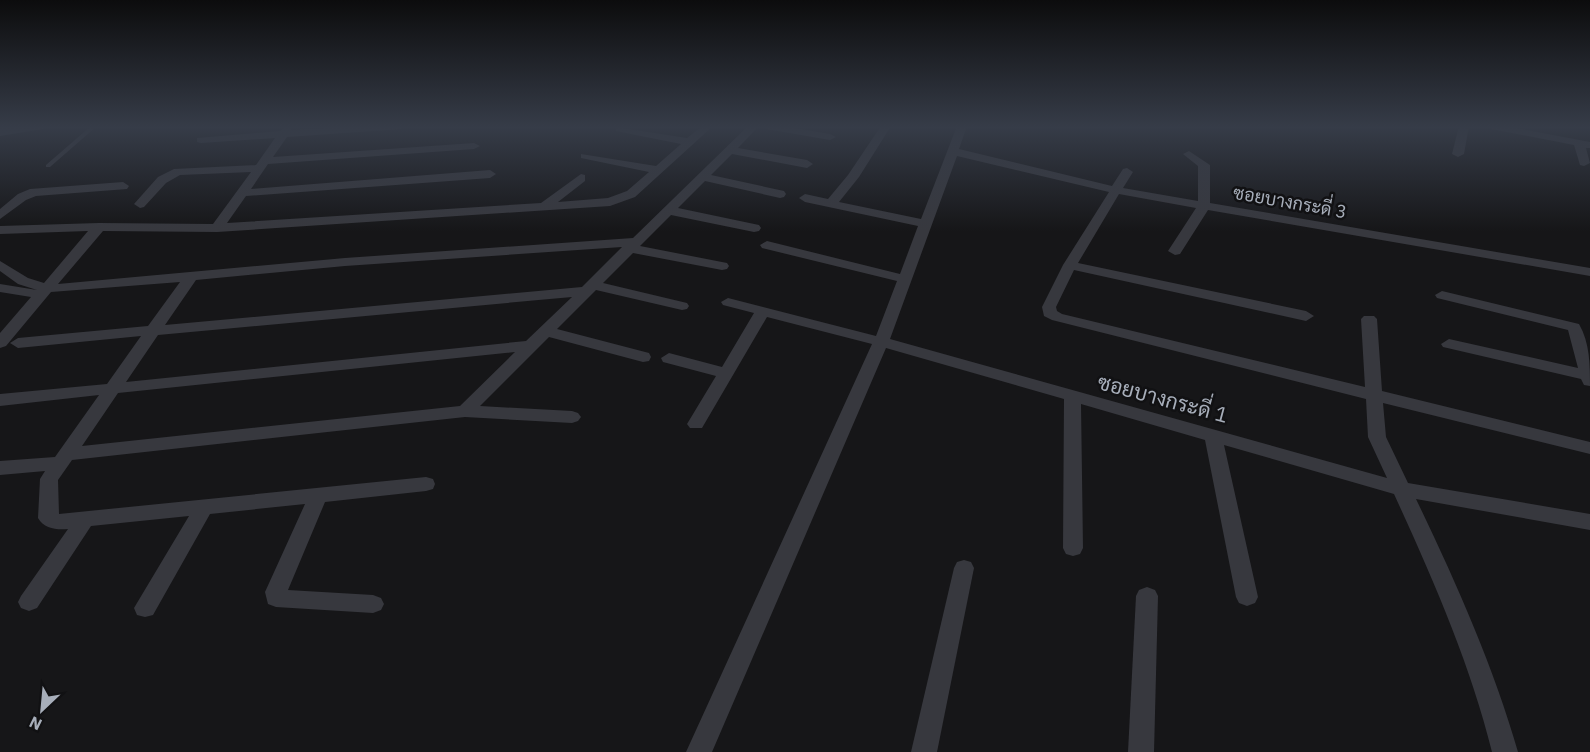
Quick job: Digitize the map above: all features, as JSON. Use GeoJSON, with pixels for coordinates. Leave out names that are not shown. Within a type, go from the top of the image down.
{"type":"FeatureCollection","features":[{"type":"Feature","properties":{"kind":"street"},"geometry":{"type":"LineString","coordinates":[[217,228],[263,161]]}},
{"type":"Feature","properties":{"kind":"street"},"geometry":{"type":"LineString","coordinates":[[140,204],[162,180],[176,173],[295,161]]}},
{"type":"Feature","properties":{"kind":"street"},"geometry":{"type":"LineString","coordinates":[[611,161],[657,170]]}},
{"type":"Feature","properties":{"kind":"street"},"geometry":{"type":"LineString","coordinates":[[2,232],[99,227],[217,228],[610,202],[631,194],[667,161]]}},
{"type":"Feature","properties":{"kind":"street"},"geometry":{"type":"LineString","coordinates":[[465,411],[717,161]]}},
{"type":"Feature","properties":{"kind":"street"},"geometry":{"type":"LineString","coordinates":[[791,161],[807,164]]}},
{"type":"Feature","properties":{"kind":"street"},"geometry":{"type":"LineString","coordinates":[[831,204],[863,161]]}},
{"type":"Feature","properties":{"kind":"street"},"geometry":{"type":"LineString","coordinates":[[699,752],[881,342],[947,161]]}},
{"type":"Feature","properties":{"kind":"street","name":"ซอยบางกระดี่ 3"},"geometry":{"type":"LineString","coordinates":[[993,161],[1115,190],[1590,272]]}},
{"type":"Feature","properties":{"kind":"street"},"geometry":{"type":"LineString","coordinates":[[1175,251],[1204,206],[1204,165],[1199,161]]}},
{"type":"Feature","properties":{"kind":"street"},"geometry":{"type":"LineString","coordinates":[[1127,172],[1070,265],[1049,307],[1049,313],[1057,317],[1590,448]]}},
{"type":"Feature","properties":{"kind":"street"},"geometry":{"type":"LineString","coordinates":[[242,193],[490,174]]}},
{"type":"Feature","properties":{"kind":"street"},"geometry":{"type":"LineString","coordinates":[[701,177],[780,194]]}},
{"type":"Feature","properties":{"kind":"street"},"geometry":{"type":"LineString","coordinates":[[545,206],[581,178]]}},
{"type":"Feature","properties":{"kind":"street"},"geometry":{"type":"LineString","coordinates":[[0,215],[22,197],[34,192],[123,186]]}},
{"type":"Feature","properties":{"kind":"street"},"geometry":{"type":"LineString","coordinates":[[805,198],[924,224]]}},
{"type":"Feature","properties":{"kind":"street"},"geometry":{"type":"LineString","coordinates":[[667,210],[754,228]]}},
{"type":"Feature","properties":{"kind":"street"},"geometry":{"type":"LineString","coordinates":[[0,343],[99,227]]}},
{"type":"Feature","properties":{"kind":"street"},"geometry":{"type":"LineString","coordinates":[[0,287],[44,292],[345,262],[631,245],[722,266]]}},
{"type":"Feature","properties":{"kind":"street"},"geometry":{"type":"LineString","coordinates":[[767,245],[904,279]]}},
{"type":"Feature","properties":{"kind":"street"},"geometry":{"type":"LineString","coordinates":[[0,265],[44,292]]}},
{"type":"Feature","properties":{"kind":"street"},"geometry":{"type":"LineString","coordinates":[[1070,265],[1306,316]]}},
{"type":"Feature","properties":{"kind":"street"},"geometry":{"type":"LineString","coordinates":[[191,277],[49,478],[48,518],[57,522],[426,484]]}},
{"type":"Feature","properties":{"kind":"street"},"geometry":{"type":"LineString","coordinates":[[0,287],[19,278]]}},
{"type":"Feature","properties":{"kind":"street"},"geometry":{"type":"LineString","coordinates":[[18,343],[588,288],[682,306]]}},
{"type":"Feature","properties":{"kind":"street"},"geometry":{"type":"LineString","coordinates":[[1442,294],[1574,327],[1589,378],[1449,344]]}},
{"type":"Feature","properties":{"kind":"street","name":"ซอยบางกระดี่ 1"},"geometry":{"type":"LineString","coordinates":[[728,302],[881,342],[1402,489],[1590,522]]}},
{"type":"Feature","properties":{"kind":"street"},"geometry":{"type":"LineString","coordinates":[[696,424],[763,311]]}},
{"type":"Feature","properties":{"kind":"street"},"geometry":{"type":"LineString","coordinates":[[1370,319],[1377,437],[1442,575],[1498,726],[1505,752]]}},
{"type":"Feature","properties":{"kind":"street"},"geometry":{"type":"LineString","coordinates":[[544,331],[643,357]]}},
{"type":"Feature","properties":{"kind":"street"},"geometry":{"type":"LineString","coordinates":[[0,400],[529,346]]}},
{"type":"Feature","properties":{"kind":"street"},"geometry":{"type":"LineString","coordinates":[[669,358],[725,373]]}},
{"type":"Feature","properties":{"kind":"street"},"geometry":{"type":"LineString","coordinates":[[1072,396],[1073,548]]}},
{"type":"Feature","properties":{"kind":"street"},"geometry":{"type":"LineString","coordinates":[[0,468],[63,458],[465,411],[572,417]]}},
{"type":"Feature","properties":{"kind":"street"},"geometry":{"type":"LineString","coordinates":[[1214,435],[1247,597]]}},
{"type":"Feature","properties":{"kind":"street"},"geometry":{"type":"LineString","coordinates":[[318,495],[276,592],[276,598],[373,604]]}},
{"type":"Feature","properties":{"kind":"street"},"geometry":{"type":"LineString","coordinates":[[145,608],[204,507]]}},
{"type":"Feature","properties":{"kind":"street"},"geometry":{"type":"LineString","coordinates":[[30,602],[85,519]]}},
{"type":"Feature","properties":{"kind":"street"},"geometry":{"type":"LineString","coordinates":[[924,752],[964,568]]}},
{"type":"Feature","properties":{"kind":"street"},"geometry":{"type":"LineString","coordinates":[[1141,752],[1147,596]]}},
{"type":"Feature","properties":{"kind":"lane"},"geometry":{"type":"LineString","coordinates":[[48,166],[54,161]]}}]}
